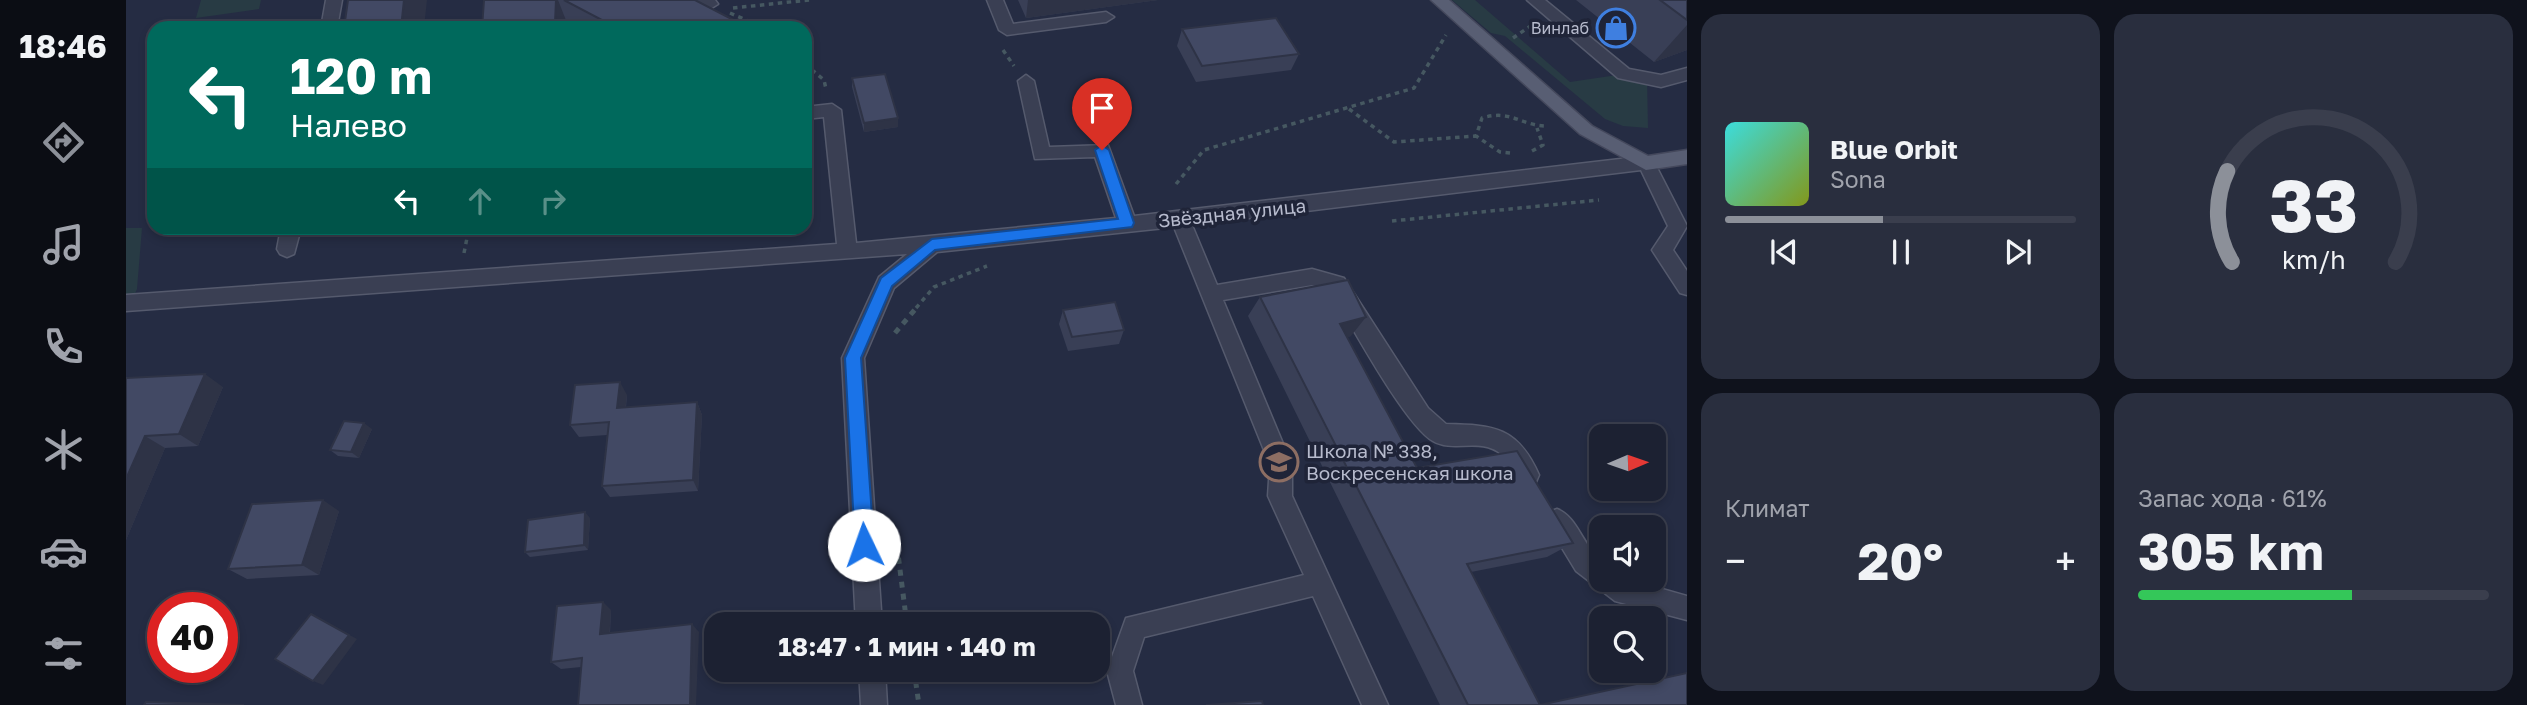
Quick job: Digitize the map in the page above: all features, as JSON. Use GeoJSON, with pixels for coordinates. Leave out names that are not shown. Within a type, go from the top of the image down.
{"type":"FeatureCollection","features":[{"type":"Feature","properties":{"kind":"main road"},"geometry":{"type":"LineString","coordinates":[[1439,0],[1586,130],[1646,163],[1687,157]]}},
{"type":"Feature","properties":{"kind":"street"},"geometry":{"type":"LineString","coordinates":[[330,21],[334,0]]}},
{"type":"Feature","properties":{"kind":"street"},"geometry":{"type":"LineString","coordinates":[[995,0],[1007,30],[1106,17]]}},
{"type":"Feature","properties":{"kind":"street"},"geometry":{"type":"LineString","coordinates":[[1535,0],[1623,74],[1661,81],[1687,74]]}},
{"type":"Feature","properties":{"kind":"street"},"geometry":{"type":"LineString","coordinates":[[1026,81],[1041,154],[1102,150],[1127,223]]}},
{"type":"Feature","properties":{"kind":"street"},"geometry":{"type":"LineString","coordinates":[[812,112],[832,110],[847,251]]}},
{"type":"Feature","properties":{"kind":"street"},"geometry":{"type":"LineString","coordinates":[[1646,163],[1678,227],[1662,250],[1687,287]]}},
{"type":"Feature","properties":{"kind":"street","name":"Звёздная улица"},"geometry":{"type":"LineString","coordinates":[[129,303],[932,245],[1181,219],[1646,163]]}},
{"type":"Feature","properties":{"kind":"street"},"geometry":{"type":"LineString","coordinates":[[1181,219],[1281,465],[1280,496],[1375,705]]}},
{"type":"Feature","properties":{"kind":"street"},"geometry":{"type":"LineString","coordinates":[[287,249],[290,235]]}},
{"type":"Feature","properties":{"kind":"street"},"geometry":{"type":"LineString","coordinates":[[868,612],[853,358],[886,282],[932,245]]}},
{"type":"Feature","properties":{"kind":"street"},"geometry":{"type":"LineString","coordinates":[[1211,294],[1312,277],[1337,284],[1420,415],[1441,434],[1485,435],[1510,447],[1589,566]]}},
{"type":"Feature","properties":{"kind":"street"},"geometry":{"type":"LineString","coordinates":[[1129,705],[1120,671],[1135,627],[1298,589],[1317,582]]}},
{"type":"Feature","properties":{"kind":"street"},"geometry":{"type":"LineString","coordinates":[[1623,592],[1687,608]]}},
{"type":"Feature","properties":{"kind":"street"},"geometry":{"type":"LineString","coordinates":[[873,682],[874,705]]}},
{"type":"Feature","properties":{"kind":"path"},"geometry":{"type":"LineString","coordinates":[[749,21],[722,9],[808,0]]}},
{"type":"Feature","properties":{"kind":"path"},"geometry":{"type":"LineString","coordinates":[[1176,184],[1204,150],[1414,88],[1448,33]]}},
{"type":"Feature","properties":{"kind":"path"},"geometry":{"type":"LineString","coordinates":[[812,70],[824,80],[832,110]]}},
{"type":"Feature","properties":{"kind":"path"},"geometry":{"type":"LineString","coordinates":[[1349,108],[1394,142],[1476,136],[1500,152],[1513,153]]}},
{"type":"Feature","properties":{"kind":"path"},"geometry":{"type":"LineString","coordinates":[[1476,136],[1482,118],[1496,112],[1521,117],[1537,128],[1543,145],[1527,154]]}},
{"type":"Feature","properties":{"kind":"path"},"geometry":{"type":"LineString","coordinates":[[1537,128],[1547,126]]}},
{"type":"Feature","properties":{"kind":"path"},"geometry":{"type":"LineString","coordinates":[[1382,222],[1599,200]]}},
{"type":"Feature","properties":{"kind":"path"},"geometry":{"type":"LineString","coordinates":[[891,338],[934,287],[991,264]]}},
{"type":"Feature","properties":{"kind":"path"},"geometry":{"type":"LineString","coordinates":[[896,542],[906,612]]}},
{"type":"Feature","properties":{"kind":"path"},"geometry":{"type":"LineString","coordinates":[[916,682],[919,705]]}},
{"type":"Feature","properties":{"kind":"shaded area"},"geometry":{"type":"Polygon","coordinates":[[[201,0],[261,0],[259,9],[196,18],[201,0]]]}},
{"type":"Feature","properties":{"kind":"shaded area"},"geometry":{"type":"Polygon","coordinates":[[[1452,0],[1475,0],[1570,82],[1624,74],[1647,78],[1648,128],[1623,126],[1605,119],[1505,36],[1491,33],[1452,0]]]}},
{"type":"Feature","properties":{"kind":"shaded area"},"geometry":{"type":"Polygon","coordinates":[[[126,228],[142,228],[137,289],[126,313],[126,228]]]}},
{"type":"Feature","properties":{"kind":"building"},"geometry":{"type":"Polygon","coordinates":[[[348,0],[404,0],[402,21],[345,21],[348,0]]]}},
{"type":"Feature","properties":{"kind":"building"},"geometry":{"type":"Polygon","coordinates":[[[484,0],[556,0],[555,21],[482,21],[484,0]]]}},
{"type":"Feature","properties":{"kind":"building"},"geometry":{"type":"Polygon","coordinates":[[[564,0],[695,0],[736,21],[604,21],[564,0]]]}},
{"type":"Feature","properties":{"kind":"building"},"geometry":{"type":"Polygon","coordinates":[[[1660,0],[1687,0],[1687,20],[1660,0]]]}},
{"type":"Feature","properties":{"kind":"building"},"geometry":{"type":"Polygon","coordinates":[[[1276,18],[1299,54],[1202,66],[1182,29],[1276,18]]]}},
{"type":"Feature","properties":{"kind":"building"},"geometry":{"type":"Polygon","coordinates":[[[885,74],[898,118],[864,123],[852,78],[885,74]]]}},
{"type":"Feature","properties":{"kind":"building"},"geometry":{"type":"Polygon","coordinates":[[[1348,280],[1366,317],[1340,324],[1417,468],[1517,451],[1573,543],[1467,564],[1540,705],[1468,705],[1260,297],[1348,280]]]}},
{"type":"Feature","properties":{"kind":"building"},"geometry":{"type":"Polygon","coordinates":[[[1115,302],[1124,330],[1072,337],[1063,310],[1115,302]]]}},
{"type":"Feature","properties":{"kind":"building"},"geometry":{"type":"Polygon","coordinates":[[[205,374],[179,434],[145,436],[126,479],[126,378],[205,374]]]}},
{"type":"Feature","properties":{"kind":"building"},"geometry":{"type":"Polygon","coordinates":[[[620,382],[617,408],[697,402],[693,480],[602,486],[609,422],[570,425],[575,385],[620,382]]]}},
{"type":"Feature","properties":{"kind":"building"},"geometry":{"type":"Polygon","coordinates":[[[344,421],[364,423],[351,452],[330,450],[344,421]]]}},
{"type":"Feature","properties":{"kind":"building"},"geometry":{"type":"Polygon","coordinates":[[[323,500],[302,565],[228,569],[252,504],[323,500]]]}},
{"type":"Feature","properties":{"kind":"building"},"geometry":{"type":"Polygon","coordinates":[[[585,512],[584,545],[525,552],[528,520],[585,512]]]}},
{"type":"Feature","properties":{"kind":"building"},"geometry":{"type":"Polygon","coordinates":[[[603,602],[600,634],[692,624],[690,705],[578,705],[582,658],[551,662],[557,606],[603,602]]]}},
{"type":"Feature","properties":{"kind":"building"},"geometry":{"type":"Polygon","coordinates":[[[311,614],[349,635],[313,681],[275,659],[311,614]]]}},
{"type":"Feature","properties":{"kind":"building"},"geometry":{"type":"Polygon","coordinates":[[[1687,673],[1687,705],[1540,705],[1641,683],[1666,683],[1666,678],[1687,673]]]}},
{"type":"Feature","properties":{"kind":"building"},"geometry":{"type":"Polygon","coordinates":[[[1262,701],[1263,705],[1207,705],[1262,701]]]}},
{"type":"Feature","properties":{"kind":"building"},"geometry":{"type":"Polygon","coordinates":[[[146,702],[244,705],[144,705],[146,702]]]}},
{"type":"Feature","properties":{"kind":"place","name":"Винлаб"},"geometry":{"type":"Point","coordinates":[1616,28]}},
{"type":"Feature","properties":{"kind":"place","name":"Школа № 338, Воскресенская школа"},"geometry":{"type":"Point","coordinates":[1279,462]}},
{"type":"Feature","properties":{"kind":"route"},"geometry":{"type":"LineString","coordinates":[[864,545],[853,358],[886,282],[932,245],[1127,223],[1102,150]]}}]}
